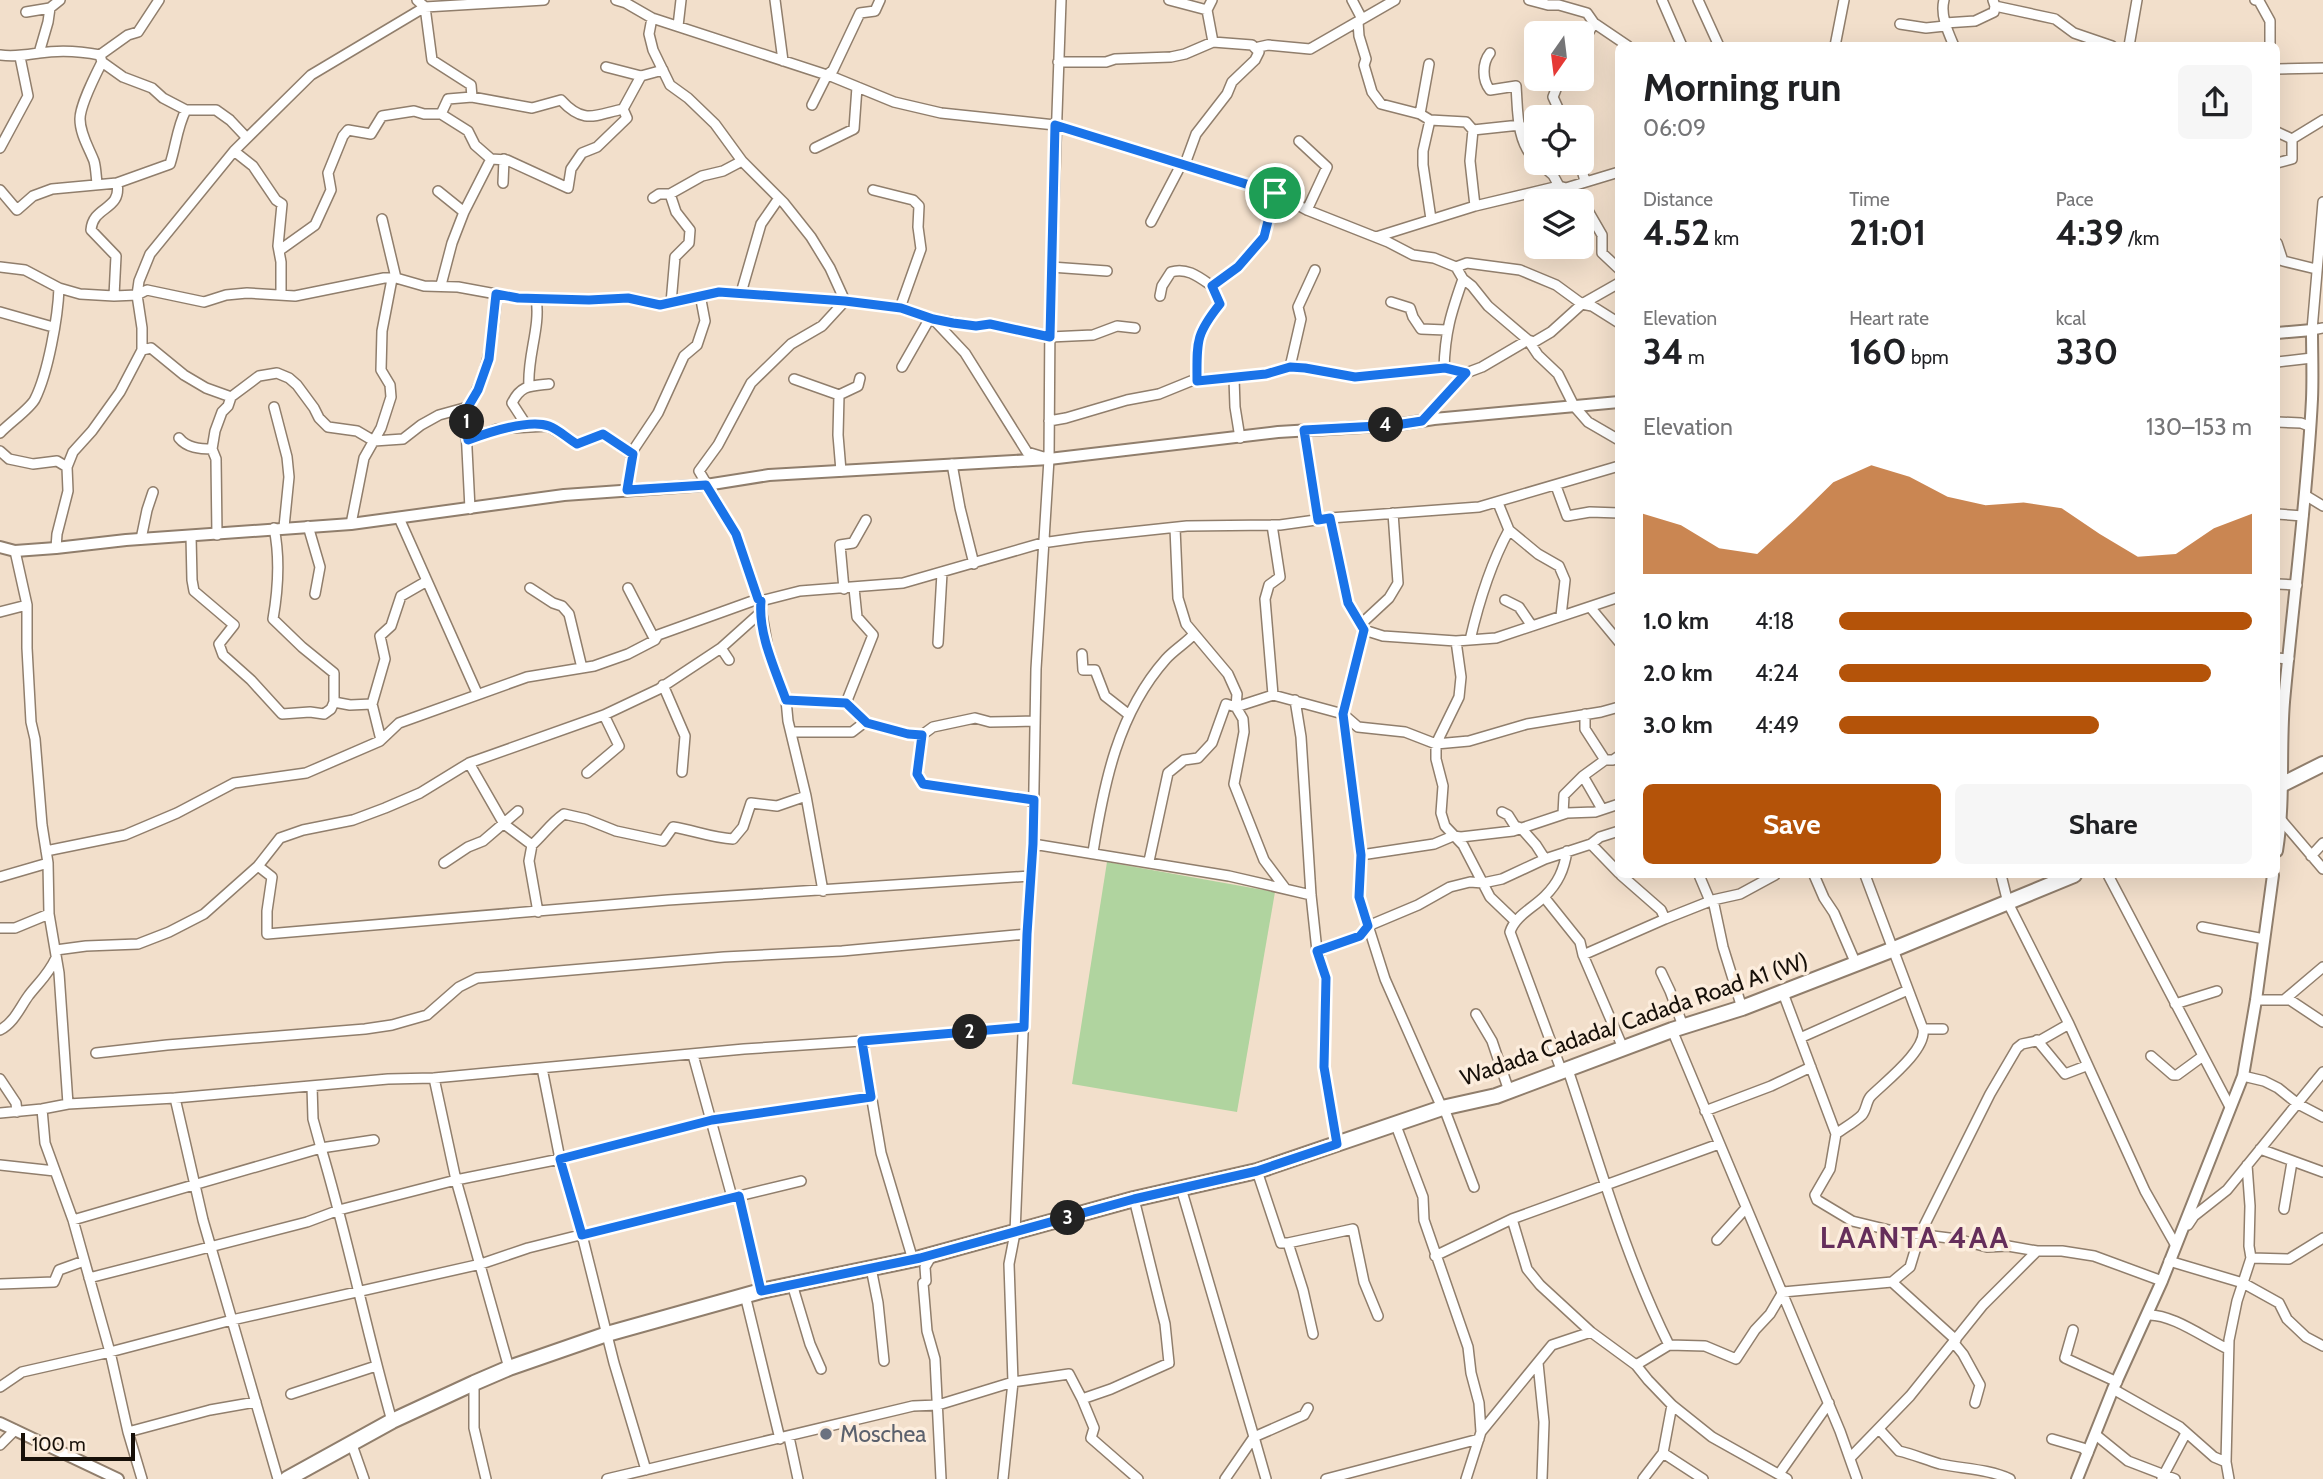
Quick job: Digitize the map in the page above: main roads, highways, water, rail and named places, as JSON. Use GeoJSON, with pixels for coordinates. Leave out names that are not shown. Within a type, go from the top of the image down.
{"type":"FeatureCollection","features":[{"type":"Feature","properties":{"kind":"main road"},"geometry":{"type":"LineString","coordinates":[[2280,786],[2323,764]]}},
{"type":"Feature","properties":{"kind":"main road","name":"Wadada Cadada/ Cadada Road A1 (W)"},"geometry":{"type":"LineString","coordinates":[[287,1479],[351,1442],[474,1383],[607,1334],[745,1295],[913,1260],[1134,1199],[1257,1171],[1395,1123],[1509,1091],[1677,1028],[1742,1008],[2067,878]]}},
{"type":"Feature","properties":{"kind":"place","name":"Moschea"},"geometry":{"type":"Point","coordinates":[826,1434]}},
{"type":"Feature","properties":{"kind":"district","name":"LAANTA 4AA"},"geometry":{"type":"Point","coordinates":[1915,1237]}}]}
